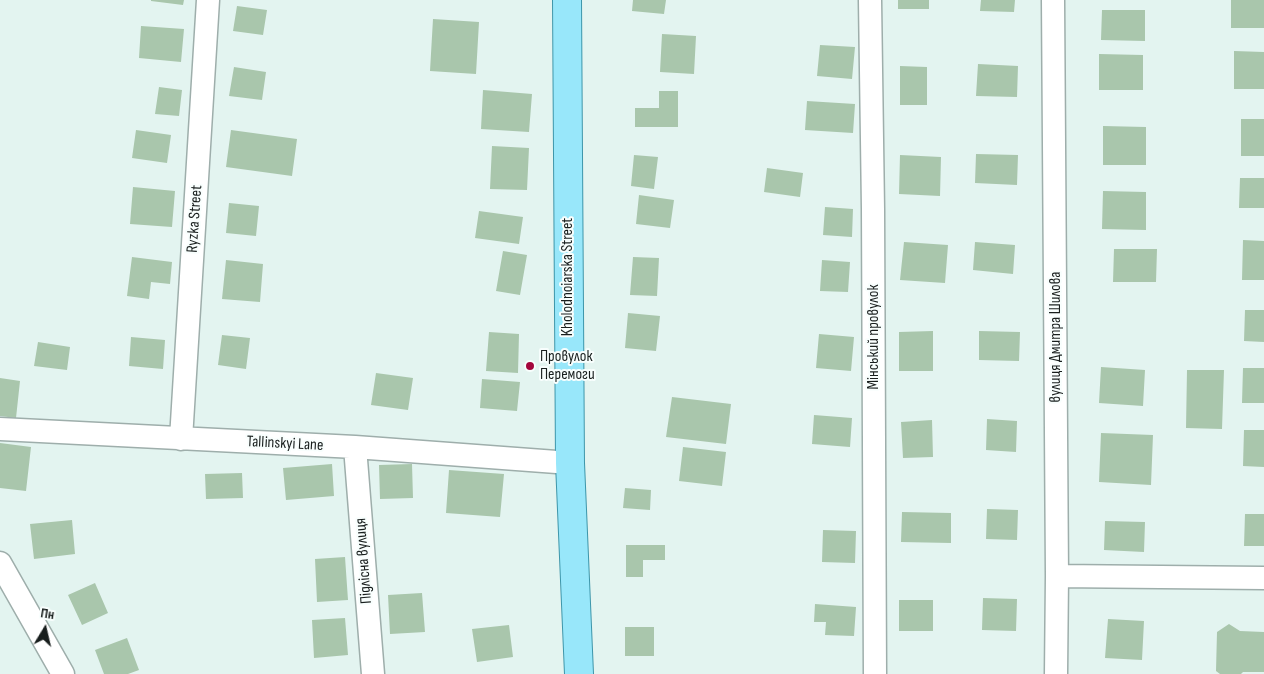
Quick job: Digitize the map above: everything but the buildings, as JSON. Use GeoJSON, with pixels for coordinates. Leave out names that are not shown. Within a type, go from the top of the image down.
{"type":"FeatureCollection","features":[{"type":"Feature","properties":{"kind":"main road","name":"Kholodnoiarska Street"},"geometry":{"type":"LineString","coordinates":[[567,0],[570,463],[579,674]]}},
{"type":"Feature","properties":{"kind":"street","name":"Ryzka Street"},"geometry":{"type":"LineString","coordinates":[[181,439],[208,0]]}},
{"type":"Feature","properties":{"kind":"street","name":"Мінський провулок"},"geometry":{"type":"LineString","coordinates":[[870,0],[876,674]]}},
{"type":"Feature","properties":{"kind":"street","name":"вулиця Дмитра Шилова"},"geometry":{"type":"LineString","coordinates":[[1053,0],[1056,674]]}},
{"type":"Feature","properties":{"kind":"street","name":"Tallinskyi Lane"},"geometry":{"type":"LineString","coordinates":[[0,430],[355,447],[570,463]]}},
{"type":"Feature","properties":{"kind":"street","name":"Підлісна вулиця"},"geometry":{"type":"LineString","coordinates":[[355,447],[373,674]]}},
{"type":"Feature","properties":{"kind":"street"},"geometry":{"type":"LineString","coordinates":[[0,563],[63,674]]}},
{"type":"Feature","properties":{"kind":"street"},"geometry":{"type":"LineString","coordinates":[[1057,576],[1264,578]]}},
{"type":"Feature","properties":{"kind":"place","name":"Провулок Перемоги"},"geometry":{"type":"Point","coordinates":[530,366]}}]}
